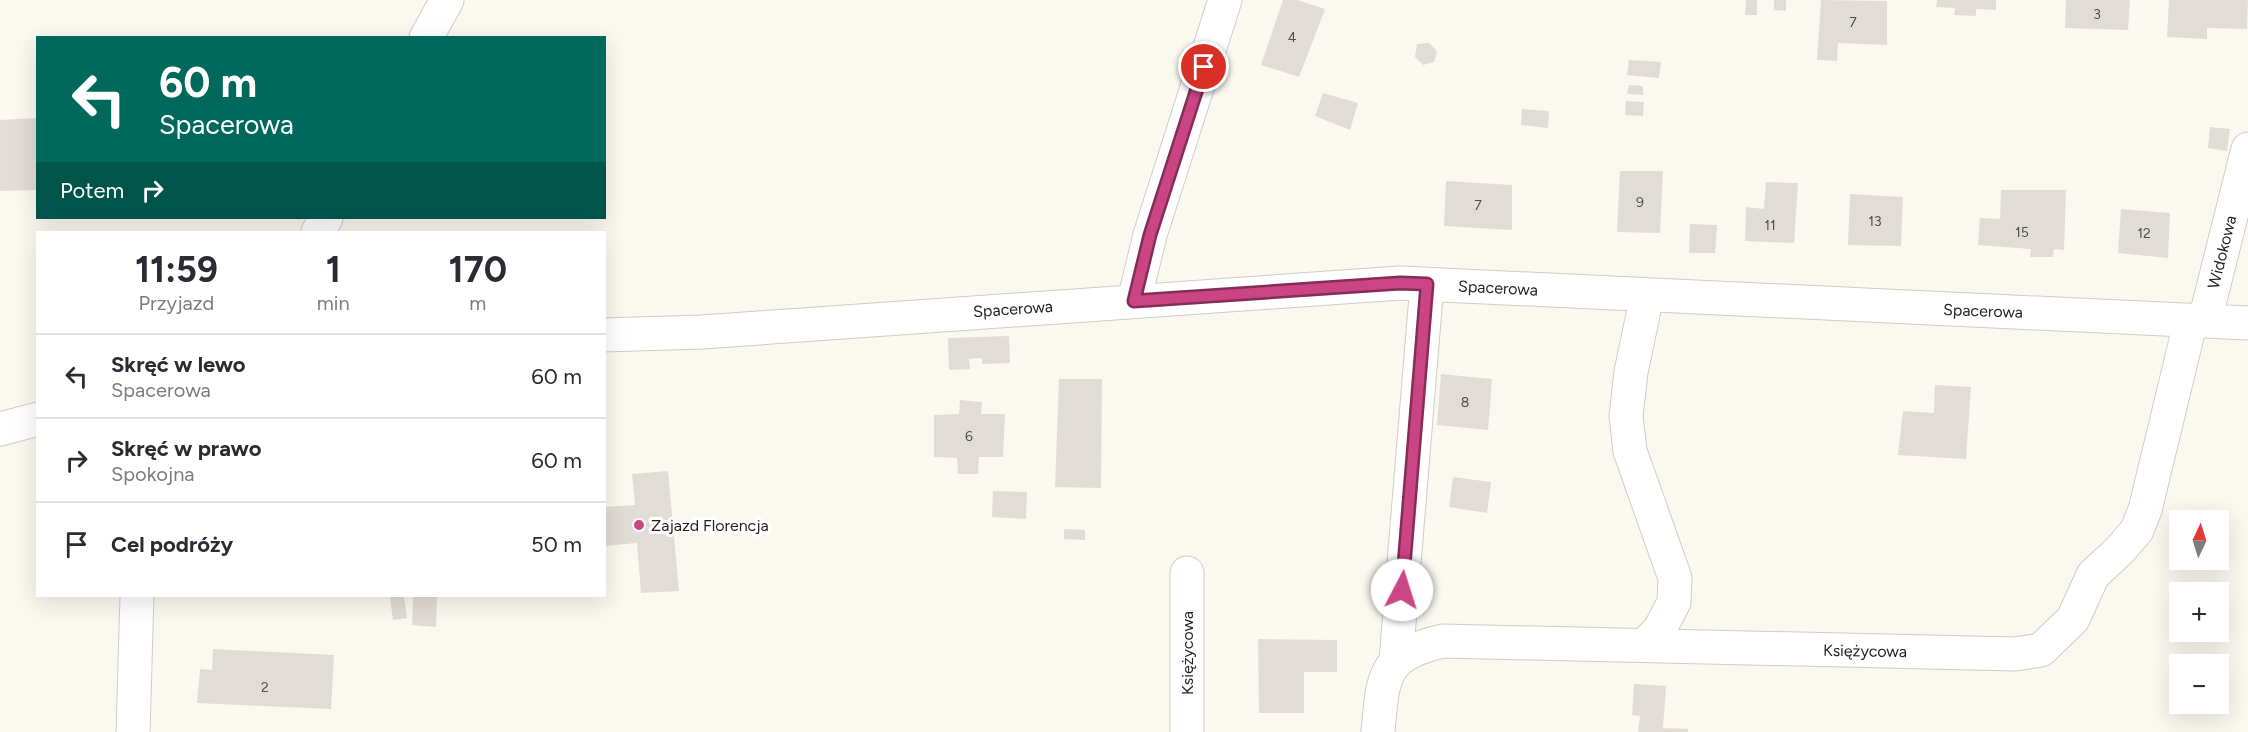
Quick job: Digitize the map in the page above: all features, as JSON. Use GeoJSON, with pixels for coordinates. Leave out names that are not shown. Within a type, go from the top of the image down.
{"type":"FeatureCollection","features":[{"type":"Feature","properties":{"kind":"street"},"geometry":{"type":"LineString","coordinates":[[427,36],[447,0]]}},
{"type":"Feature","properties":{"kind":"street"},"geometry":{"type":"LineString","coordinates":[[1134,301],[1150,235],[1225,0]]}},
{"type":"Feature","properties":{"kind":"street","name":"Widokowa"},"geometry":{"type":"LineString","coordinates":[[2198,320],[2248,149]]}},
{"type":"Feature","properties":{"kind":"street","name":"Spacerowa"},"geometry":{"type":"LineString","coordinates":[[606,335],[702,332],[1400,283],[2248,323]]}},
{"type":"Feature","properties":{"kind":"street"},"geometry":{"type":"LineString","coordinates":[[1378,732],[1385,676],[1396,660],[1427,284]]}},
{"type":"Feature","properties":{"kind":"street"},"geometry":{"type":"LineString","coordinates":[[1645,645],[1660,629],[1674,602],[1676,578],[1630,451],[1626,417],[1631,372],[1647,296]]}},
{"type":"Feature","properties":{"kind":"street","name":"Księżycowa"},"geometry":{"type":"LineString","coordinates":[[1396,660],[1420,646],[1443,640],[2015,654],[2041,650],[2073,619],[2093,575],[2120,550],[2137,530],[2145,510],[2198,320]]}},
{"type":"Feature","properties":{"kind":"street"},"geometry":{"type":"LineString","coordinates":[[0,429],[36,420]]}},
{"type":"Feature","properties":{"kind":"street","name":"Księżycowa"},"geometry":{"type":"LineString","coordinates":[[1187,573],[1187,732]]}},
{"type":"Feature","properties":{"kind":"street"},"geometry":{"type":"LineString","coordinates":[[133,732],[137,597]]}},
{"type":"Feature","properties":{"kind":"building"},"geometry":{"type":"Polygon","coordinates":[[[1283,0],[1297,0],[1325,9],[1299,77],[1261,65],[1283,0]]]}},
{"type":"Feature","properties":{"kind":"building"},"geometry":{"type":"Polygon","coordinates":[[[1746,0],[1757,0],[1757,15],[1745,15],[1746,0]]]}},
{"type":"Feature","properties":{"kind":"building"},"geometry":{"type":"Polygon","coordinates":[[[1774,0],[1786,0],[1786,11],[1774,10],[1774,0]]]}},
{"type":"Feature","properties":{"kind":"building"},"geometry":{"type":"Polygon","coordinates":[[[1821,0],[1887,1],[1887,45],[1838,43],[1837,61],[1817,60],[1821,0]]]}},
{"type":"Feature","properties":{"kind":"building"},"geometry":{"type":"Polygon","coordinates":[[[1937,0],[1996,0],[1996,10],[1976,9],[1976,16],[1954,15],[1955,8],[1936,7],[1937,0]]]}},
{"type":"Feature","properties":{"kind":"building"},"geometry":{"type":"Polygon","coordinates":[[[2066,0],[2130,0],[2128,30],[2065,28],[2066,0]]]}},
{"type":"Feature","properties":{"kind":"building"},"geometry":{"type":"Polygon","coordinates":[[[2169,0],[2248,0],[2247,29],[2207,28],[2207,39],[2167,37],[2169,0]]]}},
{"type":"Feature","properties":{"kind":"building"},"geometry":{"type":"Polygon","coordinates":[[[1429,43],[1437,51],[1434,62],[1423,65],[1415,57],[1417,44],[1429,43]]]}},
{"type":"Feature","properties":{"kind":"building"},"geometry":{"type":"Polygon","coordinates":[[[1629,60],[1661,62],[1659,78],[1627,75],[1629,60]]]}},
{"type":"Feature","properties":{"kind":"building"},"geometry":{"type":"Polygon","coordinates":[[[1629,85],[1643,86],[1643,95],[1627,94],[1629,85]]]}},
{"type":"Feature","properties":{"kind":"building"},"geometry":{"type":"Polygon","coordinates":[[[1323,93],[1358,103],[1350,130],[1315,116],[1323,93]]]}},
{"type":"Feature","properties":{"kind":"building"},"geometry":{"type":"Polygon","coordinates":[[[1626,101],[1644,102],[1643,116],[1625,115],[1626,101]]]}},
{"type":"Feature","properties":{"kind":"building"},"geometry":{"type":"Polygon","coordinates":[[[1522,109],[1549,111],[1548,128],[1521,125],[1522,109]]]}},
{"type":"Feature","properties":{"kind":"building"},"geometry":{"type":"Polygon","coordinates":[[[36,118],[36,190],[0,191],[0,120],[36,118]]]}},
{"type":"Feature","properties":{"kind":"building"},"geometry":{"type":"Polygon","coordinates":[[[2210,127],[2230,129],[2227,151],[2208,148],[2210,127]]]}},
{"type":"Feature","properties":{"kind":"building"},"geometry":{"type":"Polygon","coordinates":[[[1620,171],[1663,171],[1660,233],[1617,232],[1620,171]]]}},
{"type":"Feature","properties":{"kind":"building"},"geometry":{"type":"Polygon","coordinates":[[[1446,181],[1512,185],[1512,230],[1444,226],[1446,181]]]}},
{"type":"Feature","properties":{"kind":"building"},"geometry":{"type":"Polygon","coordinates":[[[1766,182],[1798,183],[1794,243],[1745,241],[1746,207],[1764,209],[1766,182]]]}},
{"type":"Feature","properties":{"kind":"building"},"geometry":{"type":"Polygon","coordinates":[[[2001,190],[2066,190],[2064,250],[2054,249],[2053,257],[2030,257],[2031,249],[1978,245],[1980,218],[2000,219],[2001,190]]]}},
{"type":"Feature","properties":{"kind":"building"},"geometry":{"type":"Polygon","coordinates":[[[1850,194],[1903,197],[1901,246],[1848,245],[1850,194]]]}},
{"type":"Feature","properties":{"kind":"building"},"geometry":{"type":"Polygon","coordinates":[[[2121,209],[2170,213],[2168,258],[2118,253],[2121,209]]]}},
{"type":"Feature","properties":{"kind":"building"},"geometry":{"type":"Polygon","coordinates":[[[1690,224],[1717,225],[1715,253],[1689,253],[1690,224]]]}},
{"type":"Feature","properties":{"kind":"building"},"geometry":{"type":"Polygon","coordinates":[[[1009,336],[1010,363],[982,364],[982,358],[969,359],[970,369],[949,370],[948,338],[1009,336]]]}},
{"type":"Feature","properties":{"kind":"building"},"geometry":{"type":"Polygon","coordinates":[[[1441,374],[1492,379],[1488,430],[1437,425],[1441,374]]]}},
{"type":"Feature","properties":{"kind":"building"},"geometry":{"type":"Polygon","coordinates":[[[1059,379],[1102,379],[1101,488],[1055,487],[1059,379]]]}},
{"type":"Feature","properties":{"kind":"building"},"geometry":{"type":"Polygon","coordinates":[[[1935,385],[1971,387],[1966,459],[1898,455],[1903,411],[1934,413],[1935,385]]]}},
{"type":"Feature","properties":{"kind":"building"},"geometry":{"type":"Polygon","coordinates":[[[960,400],[982,402],[981,414],[1005,414],[1003,457],[979,457],[978,474],[958,474],[957,458],[934,457],[934,415],[959,414],[960,400]]]}},
{"type":"Feature","properties":{"kind":"building","name":"Zajazd Florencja"},"geometry":{"type":"Polygon","coordinates":[[[668,471],[679,591],[641,593],[637,543],[606,546],[606,507],[635,505],[632,474],[668,471]]]}},
{"type":"Feature","properties":{"kind":"building"},"geometry":{"type":"Polygon","coordinates":[[[1453,477],[1491,482],[1487,513],[1449,507],[1453,477]]]}},
{"type":"Feature","properties":{"kind":"building"},"geometry":{"type":"Polygon","coordinates":[[[993,491],[1027,492],[1026,519],[992,517],[993,491]]]}},
{"type":"Feature","properties":{"kind":"building"},"geometry":{"type":"Polygon","coordinates":[[[1064,529],[1085,530],[1085,540],[1064,539],[1064,529]]]}},
{"type":"Feature","properties":{"kind":"building"},"geometry":{"type":"Polygon","coordinates":[[[390,597],[404,597],[407,618],[393,620],[390,597]]]}},
{"type":"Feature","properties":{"kind":"building"},"geometry":{"type":"Polygon","coordinates":[[[413,597],[437,597],[436,627],[412,625],[413,597]]]}},
{"type":"Feature","properties":{"kind":"building"},"geometry":{"type":"Polygon","coordinates":[[[1258,639],[1337,640],[1337,672],[1304,672],[1304,713],[1259,713],[1258,639]]]}},
{"type":"Feature","properties":{"kind":"building"},"geometry":{"type":"Polygon","coordinates":[[[213,649],[334,655],[331,709],[197,703],[200,669],[212,670],[213,649]]]}},
{"type":"Feature","properties":{"kind":"building"},"geometry":{"type":"Polygon","coordinates":[[[1634,684],[1666,686],[1663,728],[1688,729],[1688,732],[1638,732],[1640,716],[1632,715],[1634,684]]]}},
{"type":"Feature","properties":{"kind":"place","name":"Zajazd Florencja"},"geometry":{"type":"Point","coordinates":[639,525]}},
{"type":"Feature","properties":{"kind":"route"},"geometry":{"type":"LineString","coordinates":[[1204,67],[1150,235],[1134,301],[1400,283],[1427,284],[1402,590]]}}]}
